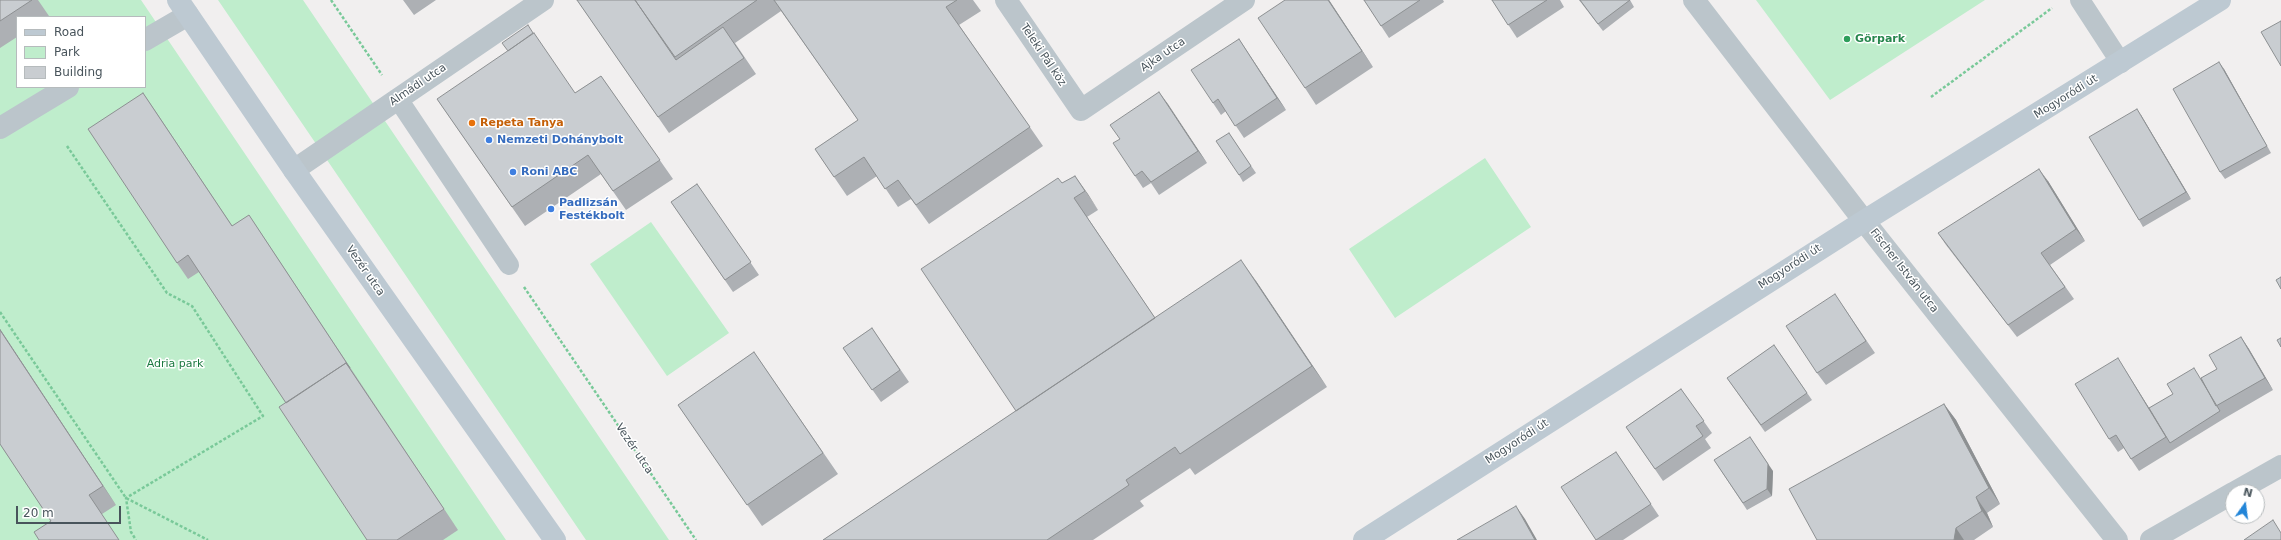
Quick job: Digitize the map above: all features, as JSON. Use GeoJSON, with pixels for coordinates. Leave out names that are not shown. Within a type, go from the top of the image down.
{"type":"FeatureCollection","features":[{"type":"Feature","properties":{"kind":"street","name":"Almádi utca"},"geometry":{"type":"LineString","coordinates":[[294,170],[543,0]]}},
{"type":"Feature","properties":{"kind":"street","name":"Teleki Pál köz"},"geometry":{"type":"LineString","coordinates":[[1006,0],[1081,110]]}},
{"type":"Feature","properties":{"kind":"street","name":"Ajka utca"},"geometry":{"type":"LineString","coordinates":[[1081,110],[1244,0]]}},
{"type":"Feature","properties":{"kind":"street","name":"Fischer István utca"},"geometry":{"type":"LineString","coordinates":[[1694,0],[1864,221],[2117,540]]}},
{"type":"Feature","properties":{"kind":"street","name":"Mogyoródi út"},"geometry":{"type":"LineString","coordinates":[[1364,540],[1864,221],[2121,63],[2220,0]]}},
{"type":"Feature","properties":{"kind":"street"},"geometry":{"type":"LineString","coordinates":[[146,39],[183,8]]}},
{"type":"Feature","properties":{"kind":"street","name":"Vezér utca"},"geometry":{"type":"LineString","coordinates":[[183,8],[294,170],[555,540]]}},
{"type":"Feature","properties":{"kind":"street"},"geometry":{"type":"LineString","coordinates":[[0,128],[66,88]]}},
{"type":"Feature","properties":{"kind":"street"},"geometry":{"type":"LineString","coordinates":[[2250,484],[2281,466]]}},
{"type":"Feature","properties":{"kind":"street"},"geometry":{"type":"LineString","coordinates":[[2151,540],[2225,498]]}},
{"type":"Feature","properties":{"kind":"lane"},"geometry":{"type":"LineString","coordinates":[[2080,0],[2121,63]]}},
{"type":"Feature","properties":{"kind":"lane"},"geometry":{"type":"LineString","coordinates":[[398,99],[509,265]]}},
{"type":"Feature","properties":{"kind":"path"},"geometry":{"type":"LineString","coordinates":[[330,0],[398,99]]}},
{"type":"Feature","properties":{"kind":"path"},"geometry":{"type":"LineString","coordinates":[[1931,97],[2053,7]]}},
{"type":"Feature","properties":{"kind":"path"},"geometry":{"type":"LineString","coordinates":[[67,146],[167,293],[192,306],[263,416],[126,498]]}},
{"type":"Feature","properties":{"kind":"path","name":"Vezér utca"},"geometry":{"type":"LineString","coordinates":[[509,265],[696,540]]}},
{"type":"Feature","properties":{"kind":"path"},"geometry":{"type":"LineString","coordinates":[[0,312],[126,498],[131,532],[136,540]]}},
{"type":"Feature","properties":{"kind":"path"},"geometry":{"type":"LineString","coordinates":[[126,498],[208,540]]}},
{"type":"Feature","properties":{"kind":"green space","name":"Adria park"},"geometry":{"type":"Polygon","coordinates":[[[0,0],[141,0],[506,540],[0,540],[0,0]]]}},
{"type":"Feature","properties":{"kind":"green space"},"geometry":{"type":"Polygon","coordinates":[[[218,0],[303,0],[669,540],[586,540],[218,0]]]}},
{"type":"Feature","properties":{"kind":"green space"},"geometry":{"type":"Polygon","coordinates":[[[1756,0],[1985,0],[1830,100],[1756,0]]]}},
{"type":"Feature","properties":{"kind":"green space"},"geometry":{"type":"Polygon","coordinates":[[[1485,158],[1531,227],[1395,318],[1349,249],[1485,158]]]}},
{"type":"Feature","properties":{"kind":"green space"},"geometry":{"type":"Polygon","coordinates":[[[651,222],[729,333],[667,376],[590,264],[651,222]]]}},
{"type":"Feature","properties":{"kind":"building"},"geometry":{"type":"Polygon","coordinates":[[[0,0],[32,0],[0,21],[0,0]]]}},
{"type":"Feature","properties":{"kind":"building"},"geometry":{"type":"Polygon","coordinates":[[[577,0],[635,0],[676,60],[723,27],[744,58],[658,117],[577,0]]]}},
{"type":"Feature","properties":{"kind":"building"},"geometry":{"type":"Polygon","coordinates":[[[635,0],[757,0],[675,57],[635,0]]]}},
{"type":"Feature","properties":{"kind":"building"},"geometry":{"type":"Polygon","coordinates":[[[774,0],[957,0],[946,7],[1030,127],[916,205],[898,180],[885,189],[864,157],[834,177],[815,149],[858,120],[774,0]]]}},
{"type":"Feature","properties":{"kind":"building"},"geometry":{"type":"Polygon","coordinates":[[[1285,0],[1328,0],[1362,51],[1305,88],[1258,18],[1285,0]]]}},
{"type":"Feature","properties":{"kind":"building"},"geometry":{"type":"Polygon","coordinates":[[[1364,0],[1420,0],[1381,26],[1364,0]]]}},
{"type":"Feature","properties":{"kind":"building"},"geometry":{"type":"Polygon","coordinates":[[[1492,0],[1547,0],[1508,25],[1492,0]]]}},
{"type":"Feature","properties":{"kind":"building"},"geometry":{"type":"Polygon","coordinates":[[[1580,0],[1630,0],[1598,24],[1580,0]]]}},
{"type":"Feature","properties":{"kind":"building"},"geometry":{"type":"Polygon","coordinates":[[[2281,21],[2281,66],[2261,32],[2281,21]]]}},
{"type":"Feature","properties":{"kind":"building"},"geometry":{"type":"Polygon","coordinates":[[[528,25],[533,33],[508,51],[502,43],[528,25]]]}},
{"type":"Feature","properties":{"kind":"building"},"geometry":{"type":"Polygon","coordinates":[[[534,33],[575,93],[601,76],[660,160],[613,191],[588,155],[512,207],[437,99],[534,33]]]}},
{"type":"Feature","properties":{"kind":"building"},"geometry":{"type":"Polygon","coordinates":[[[1239,39],[1277,98],[1235,126],[1218,99],[1213,103],[1191,70],[1239,39]]]}},
{"type":"Feature","properties":{"kind":"building"},"geometry":{"type":"Polygon","coordinates":[[[2219,62],[2267,146],[2220,172],[2173,89],[2219,62]]]}},
{"type":"Feature","properties":{"kind":"building"},"geometry":{"type":"Polygon","coordinates":[[[1159,92],[1198,151],[1151,182],[1142,171],[1135,176],[1113,143],[1120,139],[1110,125],[1159,92]]]}},
{"type":"Feature","properties":{"kind":"building"},"geometry":{"type":"Polygon","coordinates":[[[143,93],[232,226],[249,215],[350,368],[346,363],[286,403],[188,255],[177,263],[88,129],[143,93]]]}},
{"type":"Feature","properties":{"kind":"building"},"geometry":{"type":"Polygon","coordinates":[[[2137,109],[2186,192],[2139,220],[2089,137],[2137,109]]]}},
{"type":"Feature","properties":{"kind":"building"},"geometry":{"type":"Polygon","coordinates":[[[1229,133],[1251,166],[1239,175],[1216,141],[1229,133]]]}},
{"type":"Feature","properties":{"kind":"building"},"geometry":{"type":"Polygon","coordinates":[[[2039,169],[2076,229],[2041,253],[2065,287],[2008,325],[1938,233],[2039,169]]]}},
{"type":"Feature","properties":{"kind":"building"},"geometry":{"type":"Polygon","coordinates":[[[1075,176],[1085,191],[1074,198],[1155,318],[1016,411],[921,269],[1058,178],[1062,183],[1075,176]]]}},
{"type":"Feature","properties":{"kind":"building"},"geometry":{"type":"Polygon","coordinates":[[[697,184],[751,262],[725,280],[671,202],[697,184]]]}},
{"type":"Feature","properties":{"kind":"building"},"geometry":{"type":"Polygon","coordinates":[[[1241,260],[1312,366],[1180,454],[1175,447],[1126,480],[1129,485],[1047,540],[823,540],[1241,260]]]}},
{"type":"Feature","properties":{"kind":"building"},"geometry":{"type":"Polygon","coordinates":[[[2281,277],[2281,289],[2276,280],[2281,277]]]}},
{"type":"Feature","properties":{"kind":"building"},"geometry":{"type":"Polygon","coordinates":[[[1835,294],[1866,341],[1817,373],[1786,326],[1835,294]]]}},
{"type":"Feature","properties":{"kind":"building"},"geometry":{"type":"Polygon","coordinates":[[[872,328],[900,370],[872,390],[843,348],[872,328]]]}},
{"type":"Feature","properties":{"kind":"building"},"geometry":{"type":"Polygon","coordinates":[[[0,330],[103,486],[89,495],[119,540],[39,540],[34,532],[51,521],[0,444],[0,330]]]}},
{"type":"Feature","properties":{"kind":"building"},"geometry":{"type":"Polygon","coordinates":[[[2241,337],[2265,378],[2216,406],[2201,378],[2217,369],[2209,355],[2241,337]]]}},
{"type":"Feature","properties":{"kind":"building"},"geometry":{"type":"Polygon","coordinates":[[[2281,338],[2281,347],[2277,340],[2281,338]]]}},
{"type":"Feature","properties":{"kind":"building"},"geometry":{"type":"Polygon","coordinates":[[[1774,345],[1807,393],[1761,425],[1727,378],[1774,345]]]}},
{"type":"Feature","properties":{"kind":"building"},"geometry":{"type":"Polygon","coordinates":[[[754,352],[823,453],[747,505],[678,405],[754,352]]]}},
{"type":"Feature","properties":{"kind":"building"},"geometry":{"type":"Polygon","coordinates":[[[2118,358],[2166,437],[2131,459],[2116,435],[2109,439],[2075,384],[2118,358]]]}},
{"type":"Feature","properties":{"kind":"building"},"geometry":{"type":"Polygon","coordinates":[[[346,363],[444,509],[397,540],[367,540],[279,407],[346,363]]]}},
{"type":"Feature","properties":{"kind":"building"},"geometry":{"type":"Polygon","coordinates":[[[2194,368],[2220,411],[2170,443],[2149,408],[2173,394],[2167,384],[2194,368]]]}},
{"type":"Feature","properties":{"kind":"building"},"geometry":{"type":"Polygon","coordinates":[[[1681,389],[1704,421],[1696,426],[1703,436],[1655,469],[1626,427],[1681,389]]]}},
{"type":"Feature","properties":{"kind":"building"},"geometry":{"type":"Polygon","coordinates":[[[1944,404],[1989,488],[1976,497],[1982,511],[1956,528],[1954,540],[1817,540],[1789,489],[1944,404]]]}},
{"type":"Feature","properties":{"kind":"building"},"geometry":{"type":"Polygon","coordinates":[[[1750,437],[1768,464],[1767,489],[1743,503],[1714,460],[1750,437]]]}},
{"type":"Feature","properties":{"kind":"building"},"geometry":{"type":"Polygon","coordinates":[[[1616,452],[1651,504],[1596,540],[1561,487],[1616,452]]]}},
{"type":"Feature","properties":{"kind":"building"},"geometry":{"type":"Polygon","coordinates":[[[1516,506],[1535,540],[1457,540],[1516,506]]]}},
{"type":"Feature","properties":{"kind":"building"},"geometry":{"type":"Polygon","coordinates":[[[2273,520],[2281,533],[2281,540],[2244,540],[2273,520]]]}},
{"type":"Feature","properties":{"kind":"place","name":"Görpark"},"geometry":{"type":"Point","coordinates":[1847,39]}},
{"type":"Feature","properties":{"kind":"place","name":"Repeta Tanya"},"geometry":{"type":"Point","coordinates":[472,123]}},
{"type":"Feature","properties":{"kind":"place","name":"Nemzeti Dohánybolt"},"geometry":{"type":"Point","coordinates":[489,140]}},
{"type":"Feature","properties":{"kind":"place","name":"Roni ABC"},"geometry":{"type":"Point","coordinates":[513,172]}},
{"type":"Feature","properties":{"kind":"place","name":"Padlizsán Festékbolt"},"geometry":{"type":"Point","coordinates":[551,209]}}]}
